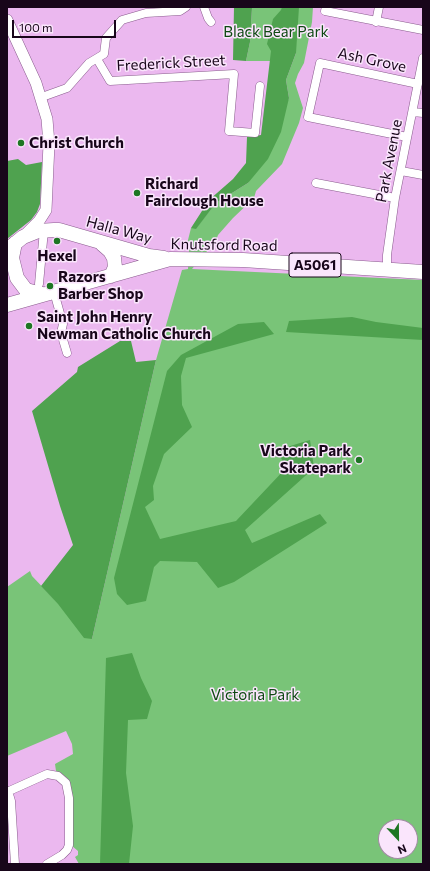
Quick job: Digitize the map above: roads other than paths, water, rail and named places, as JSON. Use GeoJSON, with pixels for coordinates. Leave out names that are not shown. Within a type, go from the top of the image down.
{"type":"FeatureCollection","features":[{"type":"Feature","properties":{"kind":"highway","name":"Halla Way"},"geometry":{"type":"LineString","coordinates":[[44,230],[59,230],[149,256],[170,259]]}},
{"type":"Feature","properties":{"kind":"highway","name":"A5061"},"geometry":{"type":"LineString","coordinates":[[15,244],[33,233],[44,230]]}},
{"type":"Feature","properties":{"kind":"highway"},"geometry":{"type":"LineString","coordinates":[[102,243],[110,251],[114,258],[114,272],[111,276]]}},
{"type":"Feature","properties":{"kind":"highway"},"geometry":{"type":"LineString","coordinates":[[15,244],[12,258],[17,278],[26,290],[45,290]]}},
{"type":"Feature","properties":{"kind":"highway","name":"Knutsford Road"},"geometry":{"type":"LineString","coordinates":[[7,305],[45,290],[111,276],[170,259],[278,262],[423,272]]}},
{"type":"Feature","properties":{"kind":"street"},"geometry":{"type":"LineString","coordinates":[[42,97],[67,88],[89,63],[104,54],[106,38],[122,20],[144,10],[180,11],[186,7]]}},
{"type":"Feature","properties":{"kind":"street"},"geometry":{"type":"LineString","coordinates":[[204,7],[211,22]]}},
{"type":"Feature","properties":{"kind":"street"},"geometry":{"type":"LineString","coordinates":[[376,22],[379,7]]}},
{"type":"Feature","properties":{"kind":"street"},"geometry":{"type":"LineString","coordinates":[[325,9],[376,22],[423,30]]}},
{"type":"Feature","properties":{"kind":"street"},"geometry":{"type":"LineString","coordinates":[[7,20],[42,97],[47,119],[49,144],[46,210],[39,221],[15,244]]}},
{"type":"Feature","properties":{"kind":"street","name":"Frederick Street"},"geometry":{"type":"LineString","coordinates":[[97,59],[110,80],[234,74],[228,131],[255,133],[260,86]]}},
{"type":"Feature","properties":{"kind":"street","name":"Ash Grove"},"geometry":{"type":"LineString","coordinates":[[406,137],[308,117],[320,63],[418,84]]}},
{"type":"Feature","properties":{"kind":"street","name":"Park Avenue"},"geometry":{"type":"LineString","coordinates":[[387,270],[387,255],[406,137],[413,112],[423,63]]}},
{"type":"Feature","properties":{"kind":"street"},"geometry":{"type":"LineString","coordinates":[[413,112],[423,113]]}},
{"type":"Feature","properties":{"kind":"street"},"geometry":{"type":"LineString","coordinates":[[401,171],[423,175]]}},
{"type":"Feature","properties":{"kind":"street"},"geometry":{"type":"LineString","coordinates":[[316,184],[396,198]]}},
{"type":"Feature","properties":{"kind":"street"},"geometry":{"type":"LineString","coordinates":[[46,210],[51,222],[59,230]]}},
{"type":"Feature","properties":{"kind":"street"},"geometry":{"type":"LineString","coordinates":[[44,230],[45,290],[63,324],[61,333],[67,353]]}},
{"type":"Feature","properties":{"kind":"street"},"geometry":{"type":"LineString","coordinates":[[15,864],[11,801],[7,791],[51,773],[58,776],[66,784],[69,798],[69,845],[67,850],[62,855],[46,864]]}},
{"type":"Feature","properties":{"kind":"place","name":"Christ Church"},"geometry":{"type":"Point","coordinates":[21,143]}},
{"type":"Feature","properties":{"kind":"place","name":"Richard Fairclough House"},"geometry":{"type":"Point","coordinates":[137,193]}},
{"type":"Feature","properties":{"kind":"place","name":"Hexel"},"geometry":{"type":"Point","coordinates":[57,241]}},
{"type":"Feature","properties":{"kind":"place","name":"Razors Barber Shop"},"geometry":{"type":"Point","coordinates":[50,286]}},
{"type":"Feature","properties":{"kind":"place","name":"Saint John Henry Newman Catholic Church"},"geometry":{"type":"Point","coordinates":[29,326]}},
{"type":"Feature","properties":{"kind":"place","name":"Victoria Park Skatepark"},"geometry":{"type":"Point","coordinates":[359,460]}},
{"type":"Feature","properties":{"kind":"park label","name":"Black Bear Park"},"geometry":{"type":"Point","coordinates":[276,32]}},
{"type":"Feature","properties":{"kind":"park label","name":"Victoria Park"},"geometry":{"type":"Point","coordinates":[255,695]}}]}
